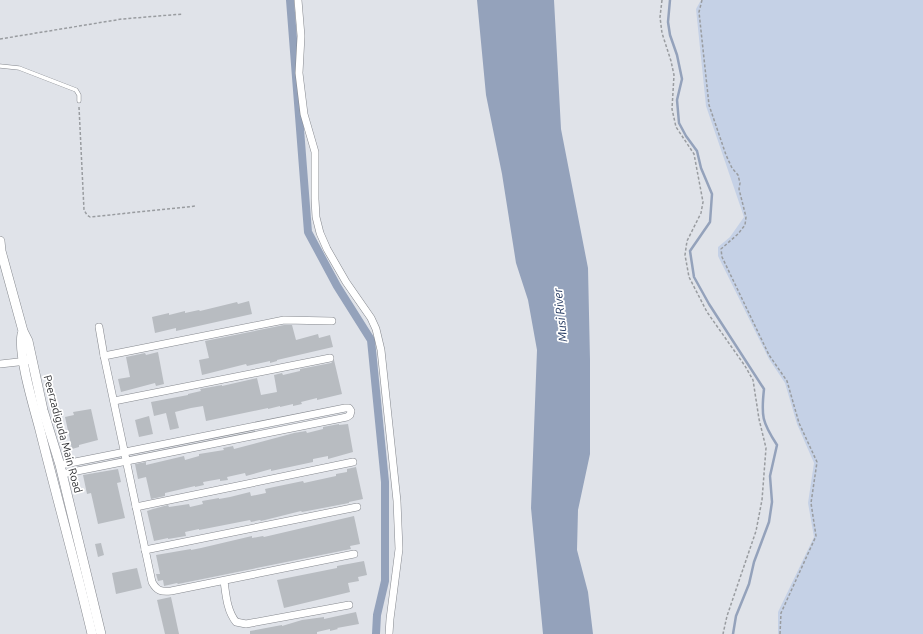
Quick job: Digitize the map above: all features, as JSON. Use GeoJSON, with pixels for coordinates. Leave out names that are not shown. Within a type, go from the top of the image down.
{"type":"FeatureCollection","features":[{"type":"Feature","properties":{"kind":"street"},"geometry":{"type":"LineString","coordinates":[[298,0],[301,36],[299,73],[304,114],[315,152],[316,217],[320,233],[327,249],[346,282],[371,318],[376,329],[381,350],[397,501],[399,549],[389,634]]}},
{"type":"Feature","properties":{"kind":"street"},"geometry":{"type":"LineString","coordinates":[[0,241],[1,251],[23,331],[21,340],[28,361],[35,412],[92,634]]}},
{"type":"Feature","properties":{"kind":"street"},"geometry":{"type":"LineString","coordinates":[[104,356],[284,320],[332,321]]}},
{"type":"Feature","properties":{"kind":"street"},"geometry":{"type":"LineString","coordinates":[[99,327],[145,550],[152,582],[156,589],[161,592],[171,591],[354,554]]}},
{"type":"Feature","properties":{"kind":"street"},"geometry":{"type":"LineString","coordinates":[[114,401],[330,358]]}},
{"type":"Feature","properties":{"kind":"street"},"geometry":{"type":"LineString","coordinates":[[0,364],[28,361]]}},
{"type":"Feature","properties":{"kind":"street","name":"Peerzadiguda Main Road"},"geometry":{"type":"LineString","coordinates":[[28,361],[61,470],[101,634]]}},
{"type":"Feature","properties":{"kind":"street"},"geometry":{"type":"LineString","coordinates":[[345,408],[348,408],[351,411],[350,415],[347,417],[126,462],[61,470],[124,452],[345,408]]}},
{"type":"Feature","properties":{"kind":"street"},"geometry":{"type":"LineString","coordinates":[[136,506],[353,462]]}},
{"type":"Feature","properties":{"kind":"street"},"geometry":{"type":"LineString","coordinates":[[145,550],[357,507]]}},
{"type":"Feature","properties":{"kind":"street"},"geometry":{"type":"LineString","coordinates":[[224,581],[231,616],[236,622],[246,624],[349,605]]}},
{"type":"Feature","properties":{"kind":"lane"},"geometry":{"type":"LineString","coordinates":[[0,66],[19,68],[76,90],[79,95],[79,101]]}},
{"type":"Feature","properties":{"kind":"path"},"geometry":{"type":"LineString","coordinates":[[662,0],[660,17],[662,33],[671,60],[674,75],[672,109],[676,127],[694,154],[703,202],[701,213],[687,241],[685,255],[689,277],[707,312],[745,366],[753,380],[759,419],[766,448],[762,500],[756,531],[727,616],[723,634]]}},
{"type":"Feature","properties":{"kind":"path"},"geometry":{"type":"LineString","coordinates":[[702,0],[698,12],[709,105],[726,155],[732,168],[738,175],[740,183],[739,189],[746,217],[745,225],[738,234],[721,249],[722,257],[769,355],[787,382],[799,423],[817,462],[811,503],[816,536],[781,613],[780,634]]}},
{"type":"Feature","properties":{"kind":"path"},"geometry":{"type":"LineString","coordinates":[[0,39],[122,19],[183,14]]}},
{"type":"Feature","properties":{"kind":"path"},"geometry":{"type":"LineString","coordinates":[[79,101],[84,210],[87,215],[90,217],[196,206]]}},
{"type":"Feature","properties":{"kind":"shaded area"},"geometry":{"type":"Polygon","coordinates":[[[701,0],[923,0],[923,634],[778,634],[778,612],[814,537],[808,503],[814,463],[797,424],[785,383],[769,359],[718,256],[718,247],[730,237],[744,217],[706,106],[696,9],[701,0]]]}},
{"type":"Feature","properties":{"kind":"water","name":"Musi River"},"geometry":{"type":"Polygon","coordinates":[[[477,0],[554,0],[561,129],[588,268],[590,454],[578,510],[577,550],[588,592],[593,634],[543,634],[531,508],[537,350],[528,300],[516,263],[502,174],[486,95],[477,0]]]}},
{"type":"Feature","properties":{"kind":"building"},"geometry":{"type":"Polygon","coordinates":[[[249,301],[252,314],[176,331],[176,328],[155,333],[152,317],[185,311],[185,313],[200,311],[237,302],[238,304],[249,301]]]}},
{"type":"Feature","properties":{"kind":"building"},"geometry":{"type":"Polygon","coordinates":[[[284,325],[292,325],[296,340],[318,334],[319,338],[330,335],[333,347],[270,363],[270,361],[247,366],[246,364],[202,375],[199,360],[209,358],[205,341],[284,325]]]}},
{"type":"Feature","properties":{"kind":"building"},"geometry":{"type":"Polygon","coordinates":[[[158,352],[164,384],[156,386],[155,383],[121,392],[118,379],[130,377],[126,357],[158,352]]]}},
{"type":"Feature","properties":{"kind":"building"},"geometry":{"type":"Polygon","coordinates":[[[334,360],[342,394],[317,400],[317,398],[301,402],[302,404],[293,406],[293,404],[268,408],[206,421],[203,406],[191,408],[175,412],[179,428],[170,430],[166,413],[154,416],[151,402],[188,395],[201,391],[200,389],[222,386],[257,378],[261,395],[277,392],[274,375],[282,373],[283,375],[300,371],[300,369],[331,363],[334,360]]]}},
{"type":"Feature","properties":{"kind":"building"},"geometry":{"type":"Polygon","coordinates":[[[91,409],[98,440],[79,445],[79,447],[72,449],[65,417],[74,415],[73,412],[91,409]]]}},
{"type":"Feature","properties":{"kind":"building"},"geometry":{"type":"Polygon","coordinates":[[[149,416],[153,434],[139,437],[135,420],[149,416]]]}},
{"type":"Feature","properties":{"kind":"building"},"geometry":{"type":"Polygon","coordinates":[[[348,424],[353,452],[328,459],[328,456],[313,459],[313,462],[271,471],[271,469],[246,476],[245,473],[227,477],[228,480],[220,481],[220,479],[203,482],[204,485],[165,493],[165,496],[151,499],[146,477],[138,479],[135,464],[146,462],[146,465],[184,456],[185,460],[199,456],[199,454],[224,450],[223,448],[233,446],[234,449],[294,433],[306,431],[307,433],[323,429],[323,427],[348,424]]]}},
{"type":"Feature","properties":{"kind":"building"},"geometry":{"type":"Polygon","coordinates":[[[356,467],[363,499],[349,503],[301,511],[261,521],[251,522],[250,520],[199,529],[185,532],[186,536],[154,541],[147,511],[168,505],[169,507],[189,504],[190,507],[203,504],[202,501],[230,497],[250,492],[251,496],[266,493],[265,489],[336,476],[336,474],[347,472],[347,469],[356,467]]]}},
{"type":"Feature","properties":{"kind":"building"},"geometry":{"type":"Polygon","coordinates":[[[118,469],[121,482],[117,483],[125,518],[98,524],[91,493],[87,494],[83,475],[118,469]]]}},
{"type":"Feature","properties":{"kind":"building"},"geometry":{"type":"Polygon","coordinates":[[[354,516],[360,544],[350,546],[351,549],[178,584],[164,586],[163,580],[158,581],[156,574],[160,574],[156,555],[191,550],[252,536],[252,538],[264,537],[354,516]]]}},
{"type":"Feature","properties":{"kind":"building"},"geometry":{"type":"Polygon","coordinates":[[[101,543],[104,555],[98,557],[95,544],[101,543]]]}},
{"type":"Feature","properties":{"kind":"building"},"geometry":{"type":"Polygon","coordinates":[[[364,561],[367,575],[358,577],[359,581],[348,583],[350,592],[284,608],[277,580],[364,561]]]}},
{"type":"Feature","properties":{"kind":"building"},"geometry":{"type":"Polygon","coordinates":[[[137,568],[142,588],[116,594],[112,573],[137,568]]]}},
{"type":"Feature","properties":{"kind":"building"},"geometry":{"type":"Polygon","coordinates":[[[171,597],[179,634],[165,634],[157,600],[171,597]]]}},
{"type":"Feature","properties":{"kind":"building"},"geometry":{"type":"Polygon","coordinates":[[[356,612],[359,624],[337,628],[338,629],[330,631],[330,629],[317,632],[317,634],[250,634],[250,631],[282,626],[302,620],[324,617],[324,619],[356,612]]]}},
{"type":"Feature","properties":{"kind":"waterway"},"geometry":{"type":"LineString","coordinates":[[290,0],[308,232],[337,286],[371,340],[385,482],[385,581],[377,615],[376,634]]}},
{"type":"Feature","properties":{"kind":"waterway"},"geometry":{"type":"LineString","coordinates":[[670,0],[668,22],[682,79],[677,100],[679,123],[697,151],[701,168],[712,194],[710,222],[690,251],[694,277],[709,304],[764,389],[764,418],[768,430],[777,445],[770,476],[772,502],[769,522],[754,562],[749,584],[736,616],[733,634]]}}]}
